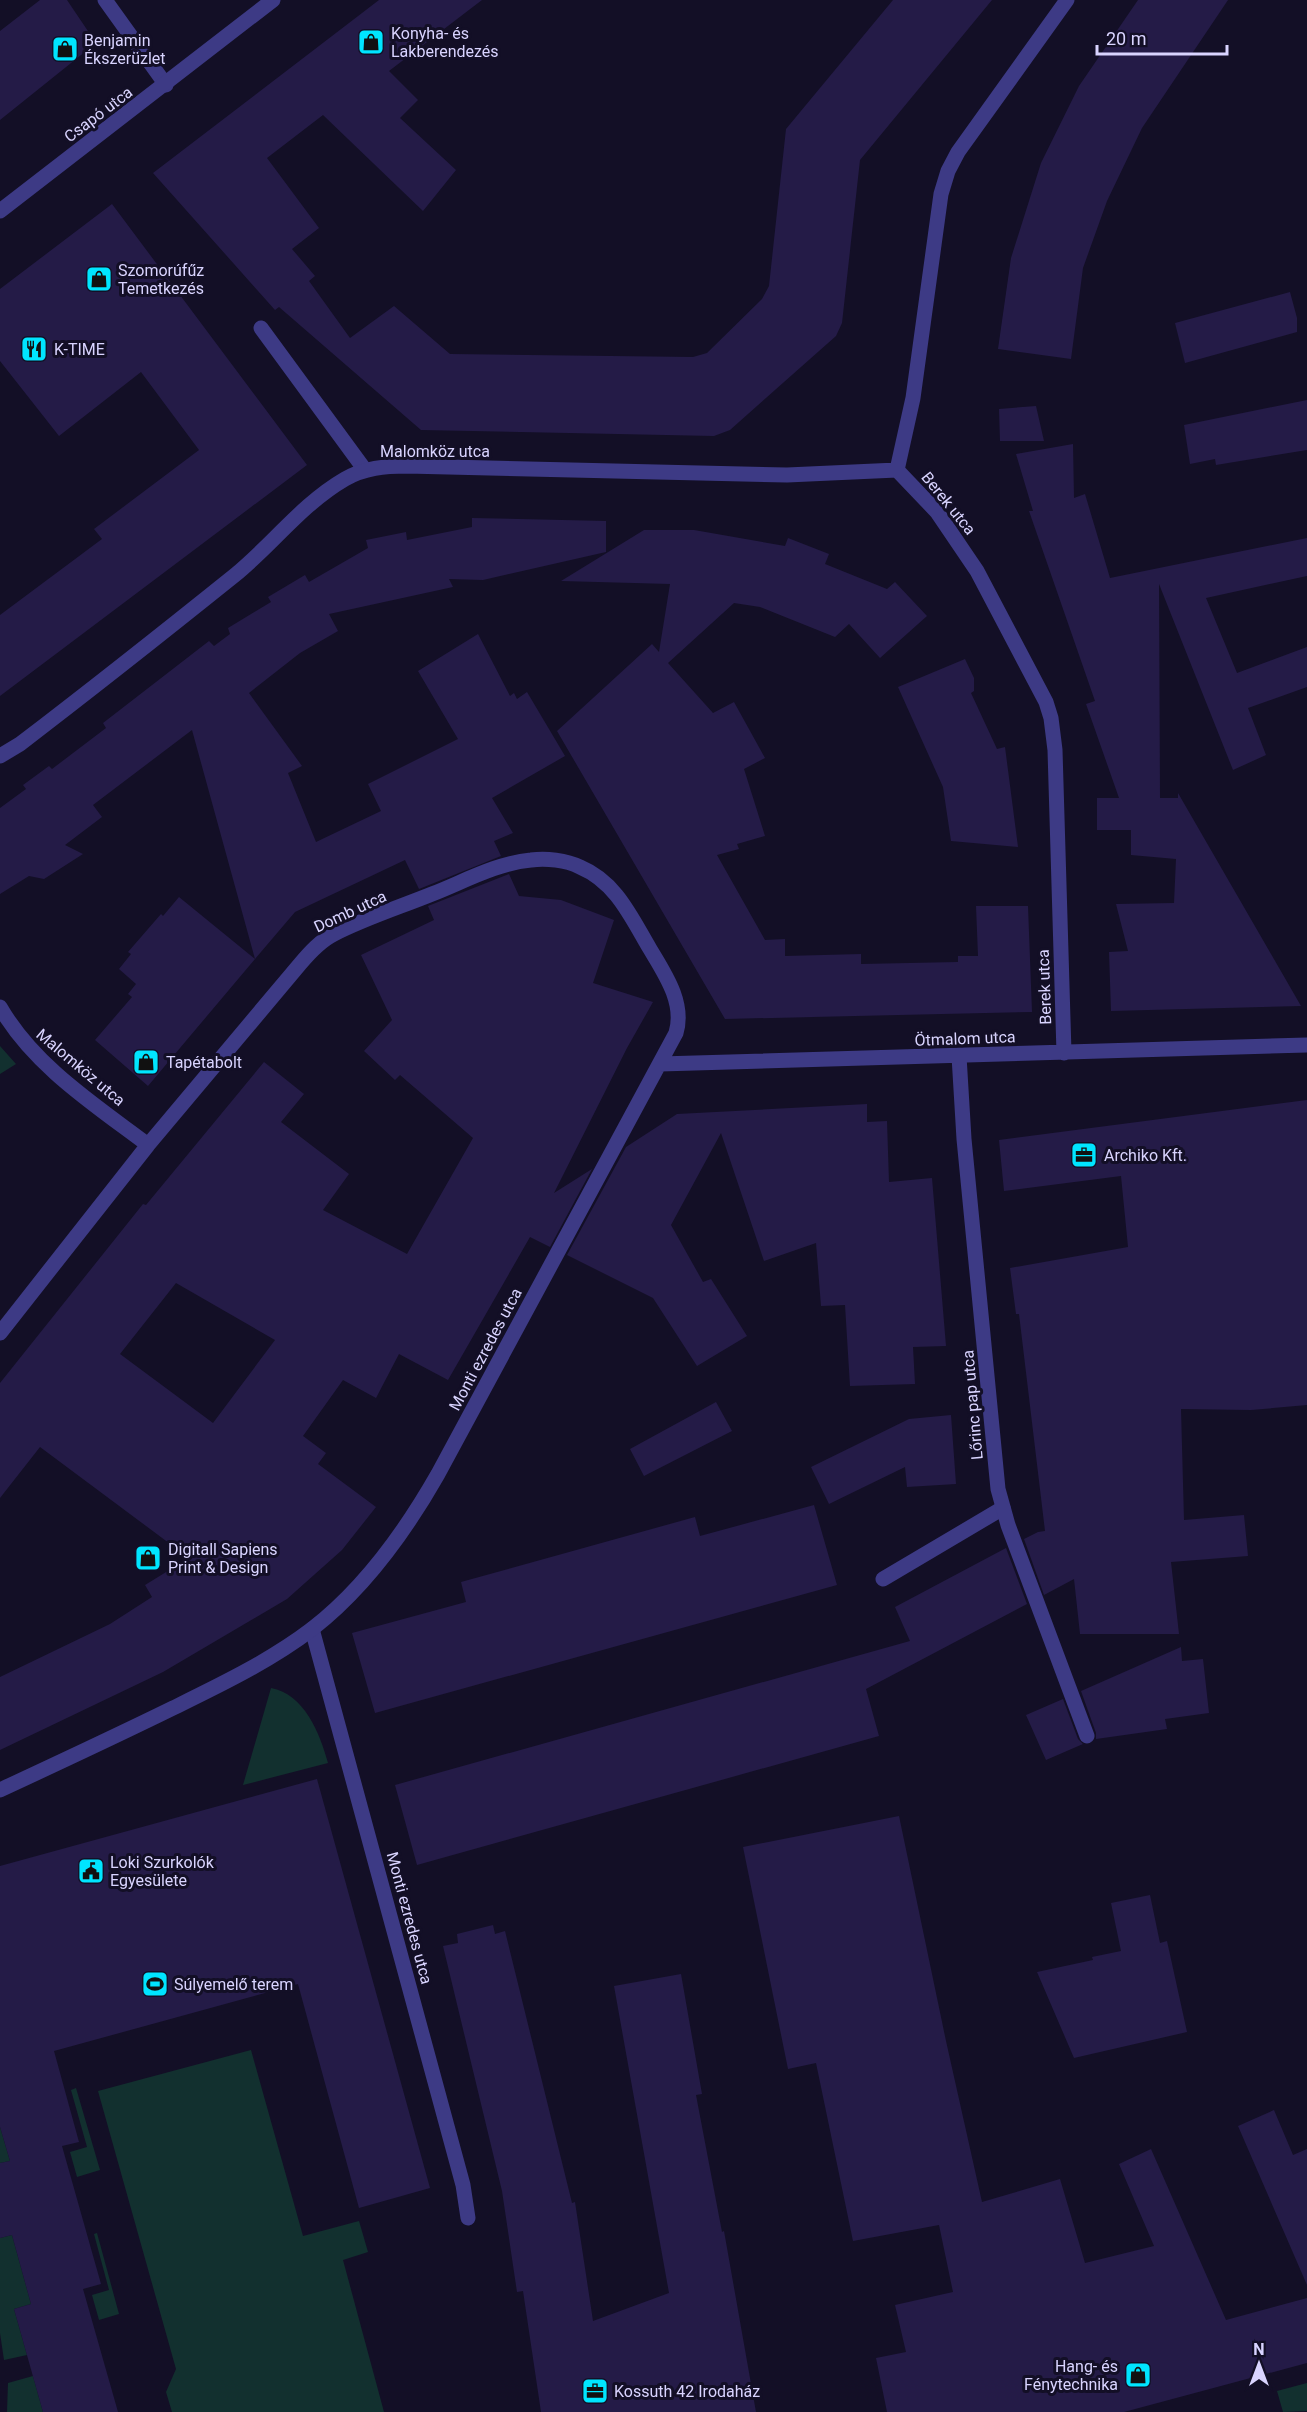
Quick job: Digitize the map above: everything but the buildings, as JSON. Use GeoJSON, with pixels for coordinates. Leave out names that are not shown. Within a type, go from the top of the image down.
{"type":"FeatureCollection","features":[{"type":"Feature","properties":{"kind":"street"},"geometry":{"type":"LineString","coordinates":[[105,0],[166,85]]}},
{"type":"Feature","properties":{"kind":"street","name":"Csapó utca"},"geometry":{"type":"LineString","coordinates":[[0,211],[166,85],[273,0]]}},
{"type":"Feature","properties":{"kind":"street","name":"Berek utca"},"geometry":{"type":"LineString","coordinates":[[1064,1053],[1055,750],[1051,717],[1040,688],[963,549],[937,512],[897,470],[913,398],[941,194],[948,171],[971,133],[1067,0]]}},
{"type":"Feature","properties":{"kind":"street"},"geometry":{"type":"LineString","coordinates":[[261,328],[365,470]]}},
{"type":"Feature","properties":{"kind":"street","name":"Malomköz utca"},"geometry":{"type":"LineString","coordinates":[[0,756],[30,736],[235,575],[291,521],[328,490],[365,470],[407,466],[787,475],[897,470]]}},
{"type":"Feature","properties":{"kind":"street","name":"Domb utca"},"geometry":{"type":"LineString","coordinates":[[0,1333],[148,1145],[315,947],[334,934],[496,868],[531,860],[547,860],[578,866],[603,880],[621,900],[656,959],[678,1006],[678,1027],[660,1064]]}},
{"type":"Feature","properties":{"kind":"street","name":"Malomköz utca"},"geometry":{"type":"LineString","coordinates":[[0,1007],[17,1035],[38,1058],[148,1145]]}},
{"type":"Feature","properties":{"kind":"street","name":"Ötmalom utca"},"geometry":{"type":"LineString","coordinates":[[660,1064],[1307,1045]]}},
{"type":"Feature","properties":{"kind":"street","name":"Lőrinc pap utca"},"geometry":{"type":"LineString","coordinates":[[959,1056],[964,1139],[995,1457],[1003,1508],[1087,1736]]}},
{"type":"Feature","properties":{"kind":"street","name":"Monti ezredes utca"},"geometry":{"type":"LineString","coordinates":[[0,1790],[217,1686],[312,1629],[379,1562],[420,1505],[660,1064]]}},
{"type":"Feature","properties":{"kind":"street"},"geometry":{"type":"LineString","coordinates":[[884,1579],[1003,1508]]}},
{"type":"Feature","properties":{"kind":"street","name":"Monti ezredes utca"},"geometry":{"type":"LineString","coordinates":[[312,1629],[460,2174],[468,2218]]}},
{"type":"Feature","properties":{"kind":"green space"},"geometry":{"type":"Polygon","coordinates":[[[0,1046],[16,1064],[0,1074],[0,1046]]]}},
{"type":"Feature","properties":{"kind":"green space"},"geometry":{"type":"Polygon","coordinates":[[[271,1688],[293,1698],[309,1716],[328,1763],[243,1785],[271,1688]]]}},
{"type":"Feature","properties":{"kind":"green space"},"geometry":{"type":"Polygon","coordinates":[[[251,2050],[303,2236],[359,2221],[368,2252],[343,2260],[384,2412],[172,2412],[166,2392],[176,2369],[98,2091],[251,2050]]]}},
{"type":"Feature","properties":{"kind":"green space"},"geometry":{"type":"Polygon","coordinates":[[[76,2088],[100,2170],[77,2177],[70,2152],[87,2147],[71,2090],[76,2088]]]}},
{"type":"Feature","properties":{"kind":"green space"},"geometry":{"type":"Polygon","coordinates":[[[0,2127],[10,2161],[0,2163],[0,2127]]]}},
{"type":"Feature","properties":{"kind":"green space"},"geometry":{"type":"Polygon","coordinates":[[[97,2233],[119,2314],[99,2320],[92,2295],[109,2290],[94,2234],[97,2233]]]}},
{"type":"Feature","properties":{"kind":"green space"},"geometry":{"type":"Polygon","coordinates":[[[12,2235],[31,2304],[14,2309],[27,2355],[4,2360],[0,2333],[0,2238],[12,2235]]]}},
{"type":"Feature","properties":{"kind":"green space"},"geometry":{"type":"Polygon","coordinates":[[[33,2376],[43,2412],[7,2412],[8,2383],[33,2376]]]}},
{"type":"Feature","properties":{"kind":"green space"},"geometry":{"type":"Polygon","coordinates":[[[1307,2383],[1307,2411],[1283,2412],[1277,2391],[1307,2383]]]}},
{"type":"Feature","properties":{"kind":"place","name":"Konyha- és Lakberendezés"},"geometry":{"type":"Point","coordinates":[371,42]}},
{"type":"Feature","properties":{"kind":"place","name":"Benjamin Ékszerüzlet"},"geometry":{"type":"Point","coordinates":[65,49]}},
{"type":"Feature","properties":{"kind":"place","name":"Szomorúfűz Temetkezés"},"geometry":{"type":"Point","coordinates":[99,279]}},
{"type":"Feature","properties":{"kind":"place","name":"K-TIME"},"geometry":{"type":"Point","coordinates":[34,349]}},
{"type":"Feature","properties":{"kind":"place","name":"Tapétabolt"},"geometry":{"type":"Point","coordinates":[146,1062]}},
{"type":"Feature","properties":{"kind":"place","name":"Archiko Kft."},"geometry":{"type":"Point","coordinates":[1084,1155]}},
{"type":"Feature","properties":{"kind":"place","name":"Digitall Sapiens Print & Design"},"geometry":{"type":"Point","coordinates":[148,1558]}},
{"type":"Feature","properties":{"kind":"place","name":"Loki Szurkolók Egyesülete"},"geometry":{"type":"Point","coordinates":[91,1871]}},
{"type":"Feature","properties":{"kind":"place","name":"Súlyemelő terem"},"geometry":{"type":"Point","coordinates":[155,1984]}},
{"type":"Feature","properties":{"kind":"place","name":"Hang- és Fénytechnika"},"geometry":{"type":"Point","coordinates":[1138,2375]}},
{"type":"Feature","properties":{"kind":"place","name":"Kossuth 42 Irodaház"},"geometry":{"type":"Point","coordinates":[595,2391]}}]}
